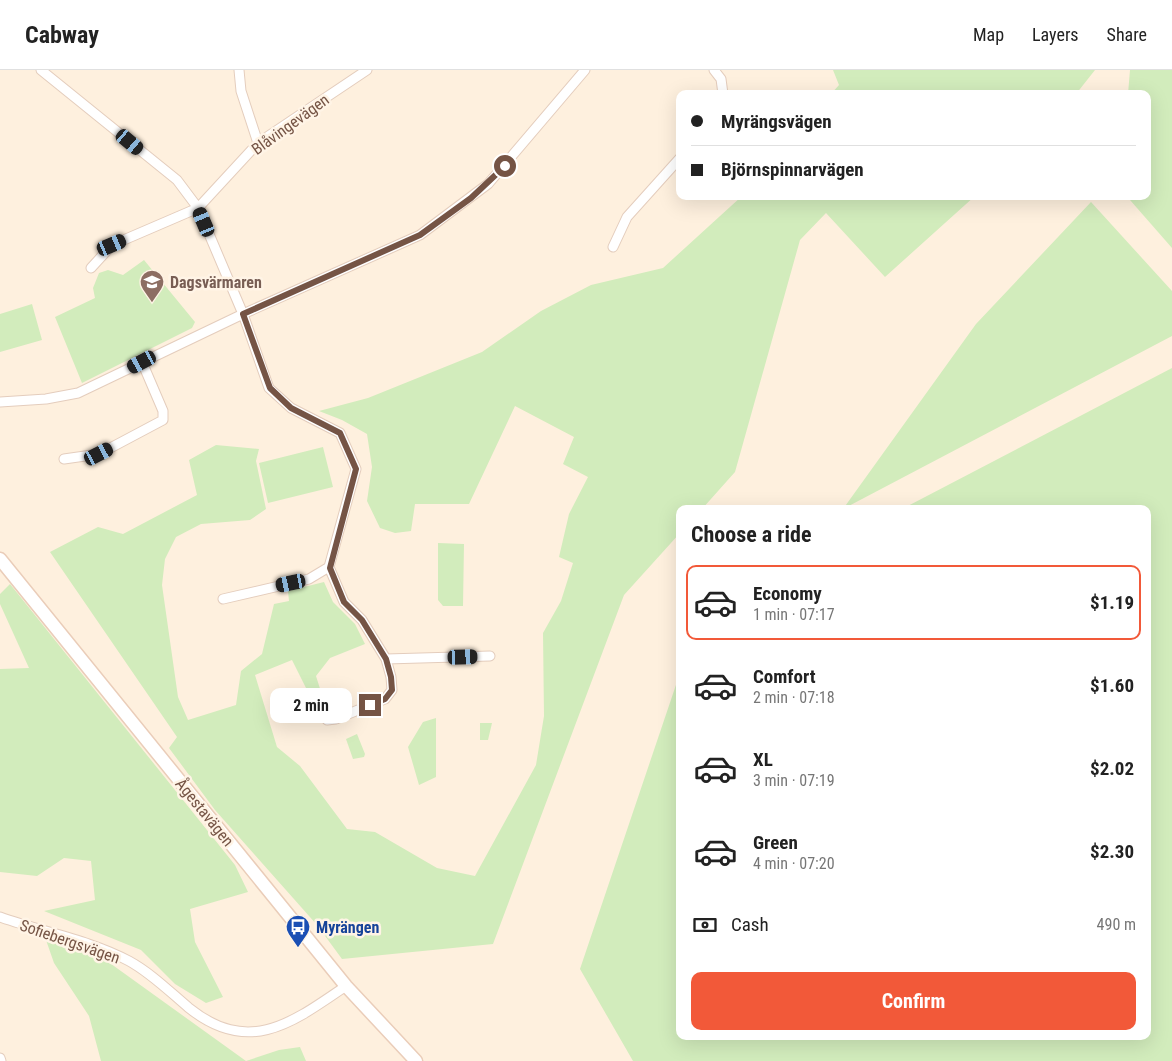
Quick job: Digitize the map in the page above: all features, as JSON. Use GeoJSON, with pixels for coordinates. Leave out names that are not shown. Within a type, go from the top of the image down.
{"type":"FeatureCollection","features":[{"type":"Feature","properties":{"kind":"main road","name":"Ågestavägen"},"geometry":{"type":"LineString","coordinates":[[0,559],[346,986],[416,1061]]}},
{"type":"Feature","properties":{"kind":"street"},"geometry":{"type":"LineString","coordinates":[[41,70],[177,180],[198,208],[243,314],[270,388],[291,408],[340,433],[356,469],[330,568],[344,602],[362,620],[386,659],[392,690],[385,699],[336,719],[327,720]]}},
{"type":"Feature","properties":{"kind":"street"},"geometry":{"type":"LineString","coordinates":[[239,70],[241,91],[258,143]]}},
{"type":"Feature","properties":{"kind":"street","name":"Blåvingevägen"},"geometry":{"type":"LineString","coordinates":[[198,208],[258,143],[367,70]]}},
{"type":"Feature","properties":{"kind":"street"},"geometry":{"type":"LineString","coordinates":[[0,402],[46,399],[78,393],[243,314],[420,235],[488,184],[585,70]]}},
{"type":"Feature","properties":{"kind":"street"},"geometry":{"type":"LineString","coordinates":[[714,70],[721,79],[722,90]]}},
{"type":"Feature","properties":{"kind":"street"},"geometry":{"type":"LineString","coordinates":[[613,247],[627,217],[676,162]]}},
{"type":"Feature","properties":{"kind":"street"},"geometry":{"type":"LineString","coordinates":[[91,268],[112,245],[198,208]]}},
{"type":"Feature","properties":{"kind":"street"},"geometry":{"type":"LineString","coordinates":[[64,459],[99,454],[163,420],[163,411],[142,362]]}},
{"type":"Feature","properties":{"kind":"street"},"geometry":{"type":"LineString","coordinates":[[223,599],[309,579],[330,568]]}},
{"type":"Feature","properties":{"kind":"street"},"geometry":{"type":"LineString","coordinates":[[386,659],[490,656]]}},
{"type":"Feature","properties":{"kind":"street","name":"Sofiebergsvägen"},"geometry":{"type":"LineString","coordinates":[[0,917],[112,952],[138,966],[207,1021],[235,1033],[270,1028],[300,1018],[346,986]]}},
{"type":"Feature","properties":{"kind":"green space"},"geometry":{"type":"Polygon","coordinates":[[[833,70],[1095,70],[1079,90],[835,90],[839,85],[833,70]]]}},
{"type":"Feature","properties":{"kind":"green space"},"geometry":{"type":"Polygon","coordinates":[[[1130,70],[1172,70],[1172,248],[1130,200],[1151,200],[1151,90],[1128,90],[1130,70]]]}},
{"type":"Feature","properties":{"kind":"green space"},"geometry":{"type":"Polygon","coordinates":[[[738,200],[971,200],[885,277],[826,213],[800,240],[735,472],[706,505],[676,505],[676,537],[624,595],[493,944],[342,959],[317,925],[215,810],[169,748],[177,737],[50,552],[98,527],[123,534],[197,495],[189,460],[216,445],[259,449],[256,461],[266,509],[250,520],[201,524],[176,537],[165,559],[162,585],[178,697],[188,720],[236,705],[241,671],[262,654],[274,604],[289,601],[288,591],[324,582],[333,602],[355,624],[365,644],[330,658],[316,676],[322,695],[312,700],[292,660],[255,675],[277,747],[300,766],[347,829],[375,832],[437,868],[475,876],[536,765],[544,716],[543,633],[561,601],[573,563],[559,557],[569,514],[588,477],[563,464],[574,437],[515,406],[469,504],[415,504],[411,531],[395,533],[380,528],[367,501],[372,467],[367,434],[342,420],[319,411],[368,398],[482,352],[541,311],[591,285],[663,268],[738,200]]]}},
{"type":"Feature","properties":{"kind":"green space"},"geometry":{"type":"Polygon","coordinates":[[[1091,202],[1172,291],[1172,336],[851,505],[846,505],[976,324],[1091,202]]]}},
{"type":"Feature","properties":{"kind":"green space"},"geometry":{"type":"Polygon","coordinates":[[[144,260],[195,322],[192,328],[82,383],[55,317],[95,298],[93,288],[99,273],[108,270],[123,275],[144,260]]]}},
{"type":"Feature","properties":{"kind":"green space"},"geometry":{"type":"Polygon","coordinates":[[[32,304],[42,340],[0,352],[0,314],[32,304]]]}},
{"type":"Feature","properties":{"kind":"green space"},"geometry":{"type":"Polygon","coordinates":[[[1172,368],[1172,1061],[633,1061],[580,969],[676,685],[676,1040],[1151,1040],[1151,505],[910,505],[1172,368]]]}},
{"type":"Feature","properties":{"kind":"green space"},"geometry":{"type":"Polygon","coordinates":[[[323,447],[333,487],[268,503],[259,463],[323,447]]]}},
{"type":"Feature","properties":{"kind":"green space"},"geometry":{"type":"Polygon","coordinates":[[[438,543],[464,544],[463,606],[443,606],[438,600],[438,543]]]}},
{"type":"Feature","properties":{"kind":"green space"},"geometry":{"type":"Polygon","coordinates":[[[10,584],[235,865],[248,892],[190,909],[195,942],[223,997],[206,1003],[175,984],[141,950],[44,911],[95,900],[91,861],[64,858],[37,876],[0,872],[0,669],[29,668],[0,604],[0,594],[10,584]]]}},
{"type":"Feature","properties":{"kind":"green space"},"geometry":{"type":"Polygon","coordinates":[[[436,718],[436,777],[419,785],[408,747],[423,722],[436,718]]]}},
{"type":"Feature","properties":{"kind":"green space"},"geometry":{"type":"Polygon","coordinates":[[[480,723],[492,723],[488,740],[480,740],[480,723]]]}},
{"type":"Feature","properties":{"kind":"green space"},"geometry":{"type":"Polygon","coordinates":[[[357,734],[365,754],[364,757],[353,759],[346,739],[357,734]]]}},
{"type":"Feature","properties":{"kind":"green space"},"geometry":{"type":"Polygon","coordinates":[[[46,940],[107,961],[246,1061],[101,1061],[89,1016],[54,963],[46,940]]]}},
{"type":"Feature","properties":{"kind":"green space"},"geometry":{"type":"Polygon","coordinates":[[[300,1047],[306,1061],[246,1061],[279,1050],[300,1047]]]}},
{"type":"Feature","properties":{"kind":"place","name":"Dagsvärmaren"},"geometry":{"type":"Point","coordinates":[152,303]}},
{"type":"Feature","properties":{"kind":"place","name":"Myrängen"},"geometry":{"type":"Point","coordinates":[298,948]}},
{"type":"Feature","properties":{"kind":"route"},"geometry":{"type":"LineString","coordinates":[[370,705],[385,699],[392,690],[386,659],[362,620],[344,602],[330,568],[356,469],[340,433],[291,408],[276,396],[270,388],[243,314],[420,235],[471,198],[505,166]]}}]}
